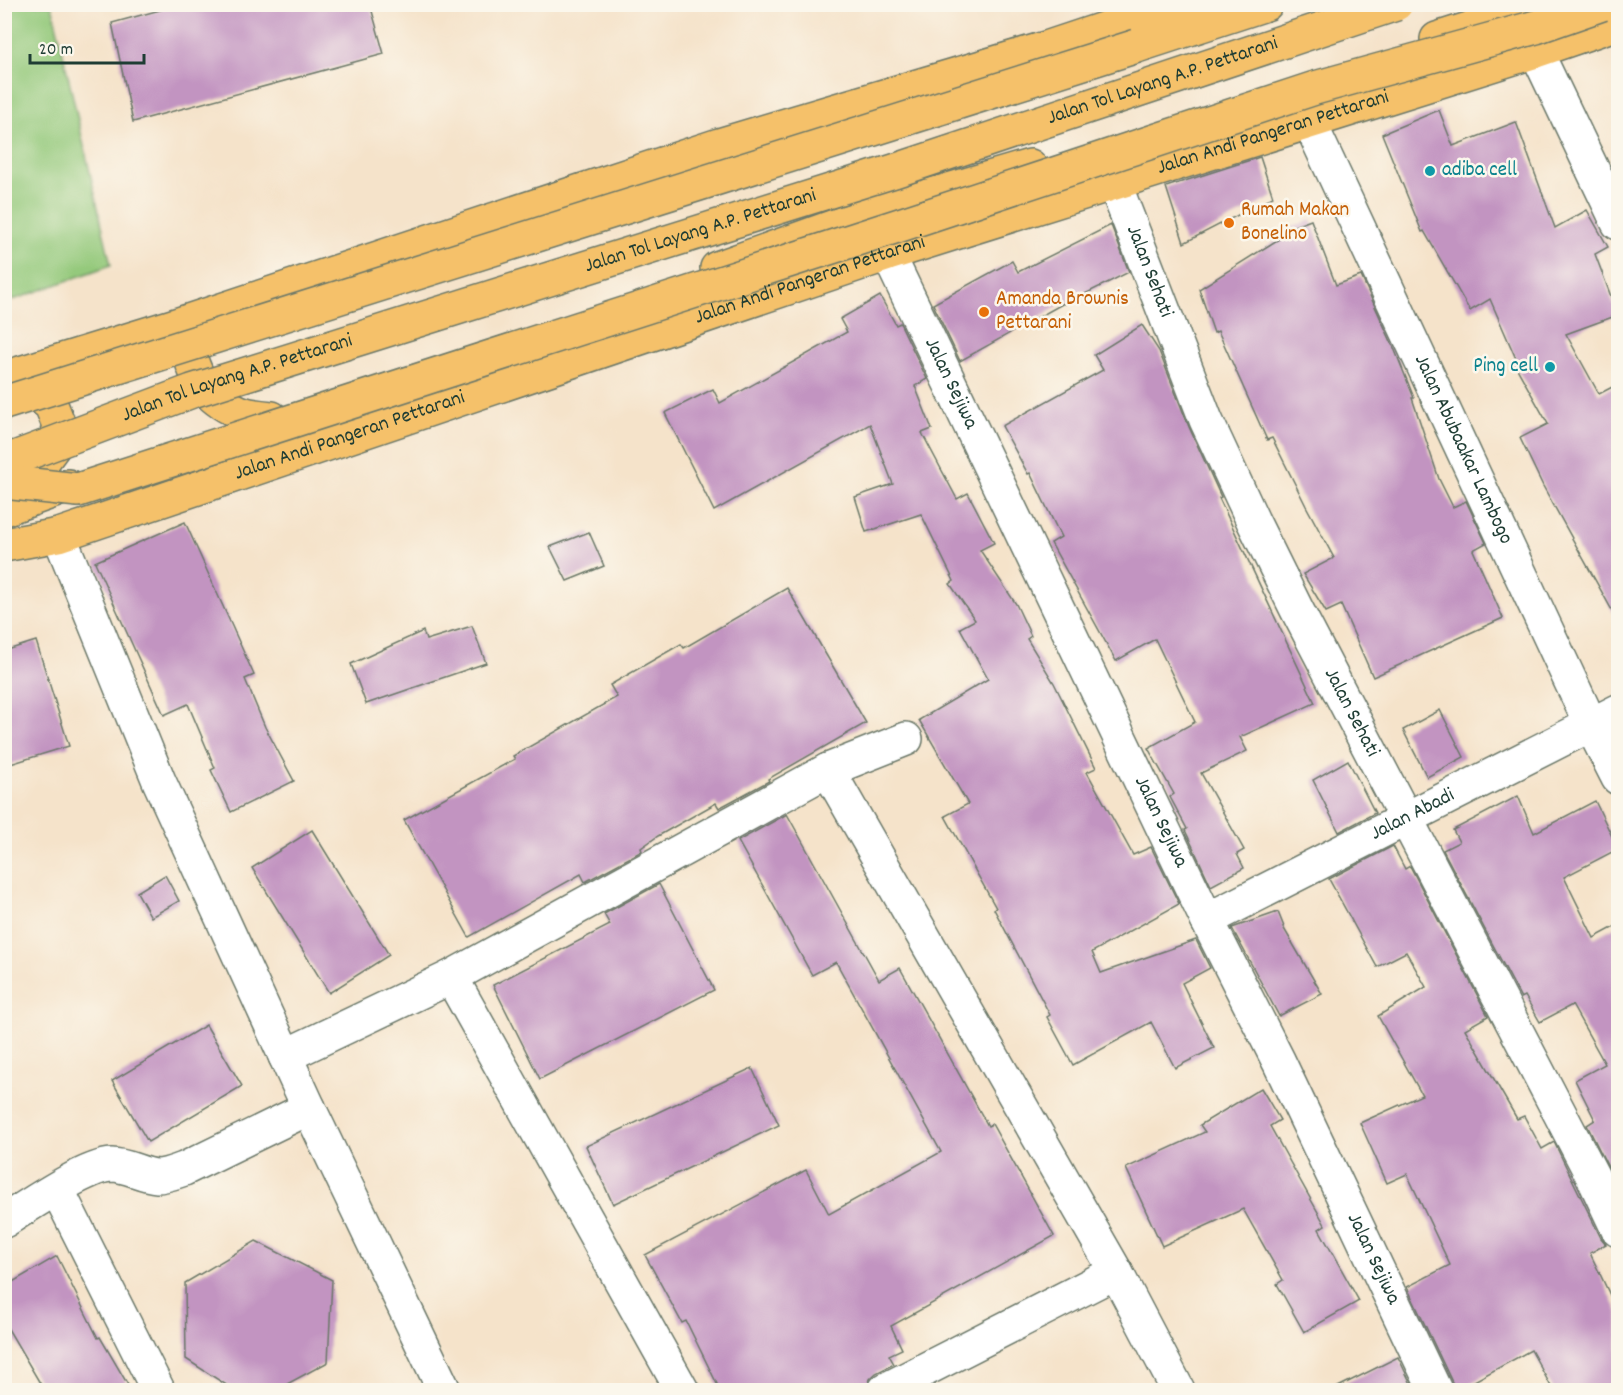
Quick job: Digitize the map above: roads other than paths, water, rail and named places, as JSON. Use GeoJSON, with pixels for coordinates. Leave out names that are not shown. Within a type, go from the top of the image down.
{"type":"FeatureCollection","features":[{"type":"Feature","properties":{"kind":"highway"},"geometry":{"type":"LineString","coordinates":[[4,378],[228,308],[719,145],[1050,47],[1178,4]]}},
{"type":"Feature","properties":{"kind":"highway","name":"Jalan Tol Layang A.P. Pettarani"},"geometry":{"type":"LineString","coordinates":[[4,403],[1266,4]]}},
{"type":"Feature","properties":{"kind":"highway","name":"Jalan Tol Layang A.P. Pettarani"},"geometry":{"type":"LineString","coordinates":[[4,462],[192,391],[894,171],[1396,4]]}},
{"type":"Feature","properties":{"kind":"highway","name":"Jalan Andi Pangeran Pettarani"},"geometry":{"type":"LineString","coordinates":[[10,497],[272,418],[370,385],[489,351],[874,212],[998,176],[1547,4]]}},
{"type":"Feature","properties":{"kind":"highway"},"geometry":{"type":"LineString","coordinates":[[10,497],[78,490],[912,222],[1315,88],[1536,27],[1602,4]]}},
{"type":"Feature","properties":{"kind":"highway","name":"Jalan Andi Pangeran Pettarani"},"geometry":{"type":"LineString","coordinates":[[4,545],[59,535],[888,254],[1536,51],[1582,19],[1618,23]]}},
{"type":"Feature","properties":{"kind":"highway"},"geometry":{"type":"LineString","coordinates":[[998,176],[1008,218]]}},
{"type":"Feature","properties":{"kind":"highway"},"geometry":{"type":"LineString","coordinates":[[228,308],[197,327],[187,341],[190,360],[197,379],[218,401],[241,413],[272,418]]}},
{"type":"Feature","properties":{"kind":"highway"},"geometry":{"type":"LineString","coordinates":[[4,385],[28,387],[51,405],[58,425],[54,446],[10,497]]}},
{"type":"Feature","properties":{"kind":"street"},"geometry":{"type":"LineString","coordinates":[[1536,51],[1618,223]]}},
{"type":"Feature","properties":{"kind":"street","name":"Jalan Abubaakar Lambogo"},"geometry":{"type":"LineString","coordinates":[[1308,121],[1605,718],[1618,778]]}},
{"type":"Feature","properties":{"kind":"street","name":"Jalan Sehati"},"geometry":{"type":"LineString","coordinates":[[1114,182],[1211,430],[1297,610],[1593,1177],[1618,1230]]}},
{"type":"Feature","properties":{"kind":"street","name":"Jalan Sejiwa"},"geometry":{"type":"LineString","coordinates":[[888,254],[1435,1390]]}},
{"type":"Feature","properties":{"kind":"street"},"geometry":{"type":"LineString","coordinates":[[59,535],[159,780],[309,1108],[444,1390]]}},
{"type":"Feature","properties":{"kind":"street","name":"Jalan Abadi"},"geometry":{"type":"LineString","coordinates":[[1208,920],[1605,718]]}},
{"type":"Feature","properties":{"kind":"street"},"geometry":{"type":"LineString","coordinates":[[285,1056],[451,977],[828,770],[906,739]]}},
{"type":"Feature","properties":{"kind":"street"},"geometry":{"type":"LineString","coordinates":[[828,770],[1116,1272],[1178,1390]]}},
{"type":"Feature","properties":{"kind":"street"},"geometry":{"type":"LineString","coordinates":[[451,977],[682,1390]]}},
{"type":"Feature","properties":{"kind":"street"},"geometry":{"type":"LineString","coordinates":[[4,1221],[97,1168],[110,1165],[119,1166],[156,1176],[184,1169],[309,1108]]}},
{"type":"Feature","properties":{"kind":"street"},"geometry":{"type":"LineString","coordinates":[[57,1189],[158,1390]]}},
{"type":"Feature","properties":{"kind":"street"},"geometry":{"type":"LineString","coordinates":[[885,1390],[1116,1272]]}},
{"type":"Feature","properties":{"kind":"place","name":"adiba cell"},"geometry":{"type":"Point","coordinates":[1430,171]}},
{"type":"Feature","properties":{"kind":"place","name":"Rumah Makan Bonelino"},"geometry":{"type":"Point","coordinates":[1229,223]}},
{"type":"Feature","properties":{"kind":"place","name":"Amanda Brownis Pettarani"},"geometry":{"type":"Point","coordinates":[984,312]}},
{"type":"Feature","properties":{"kind":"place","name":"Ping cell"},"geometry":{"type":"Point","coordinates":[1550,367]}}]}
